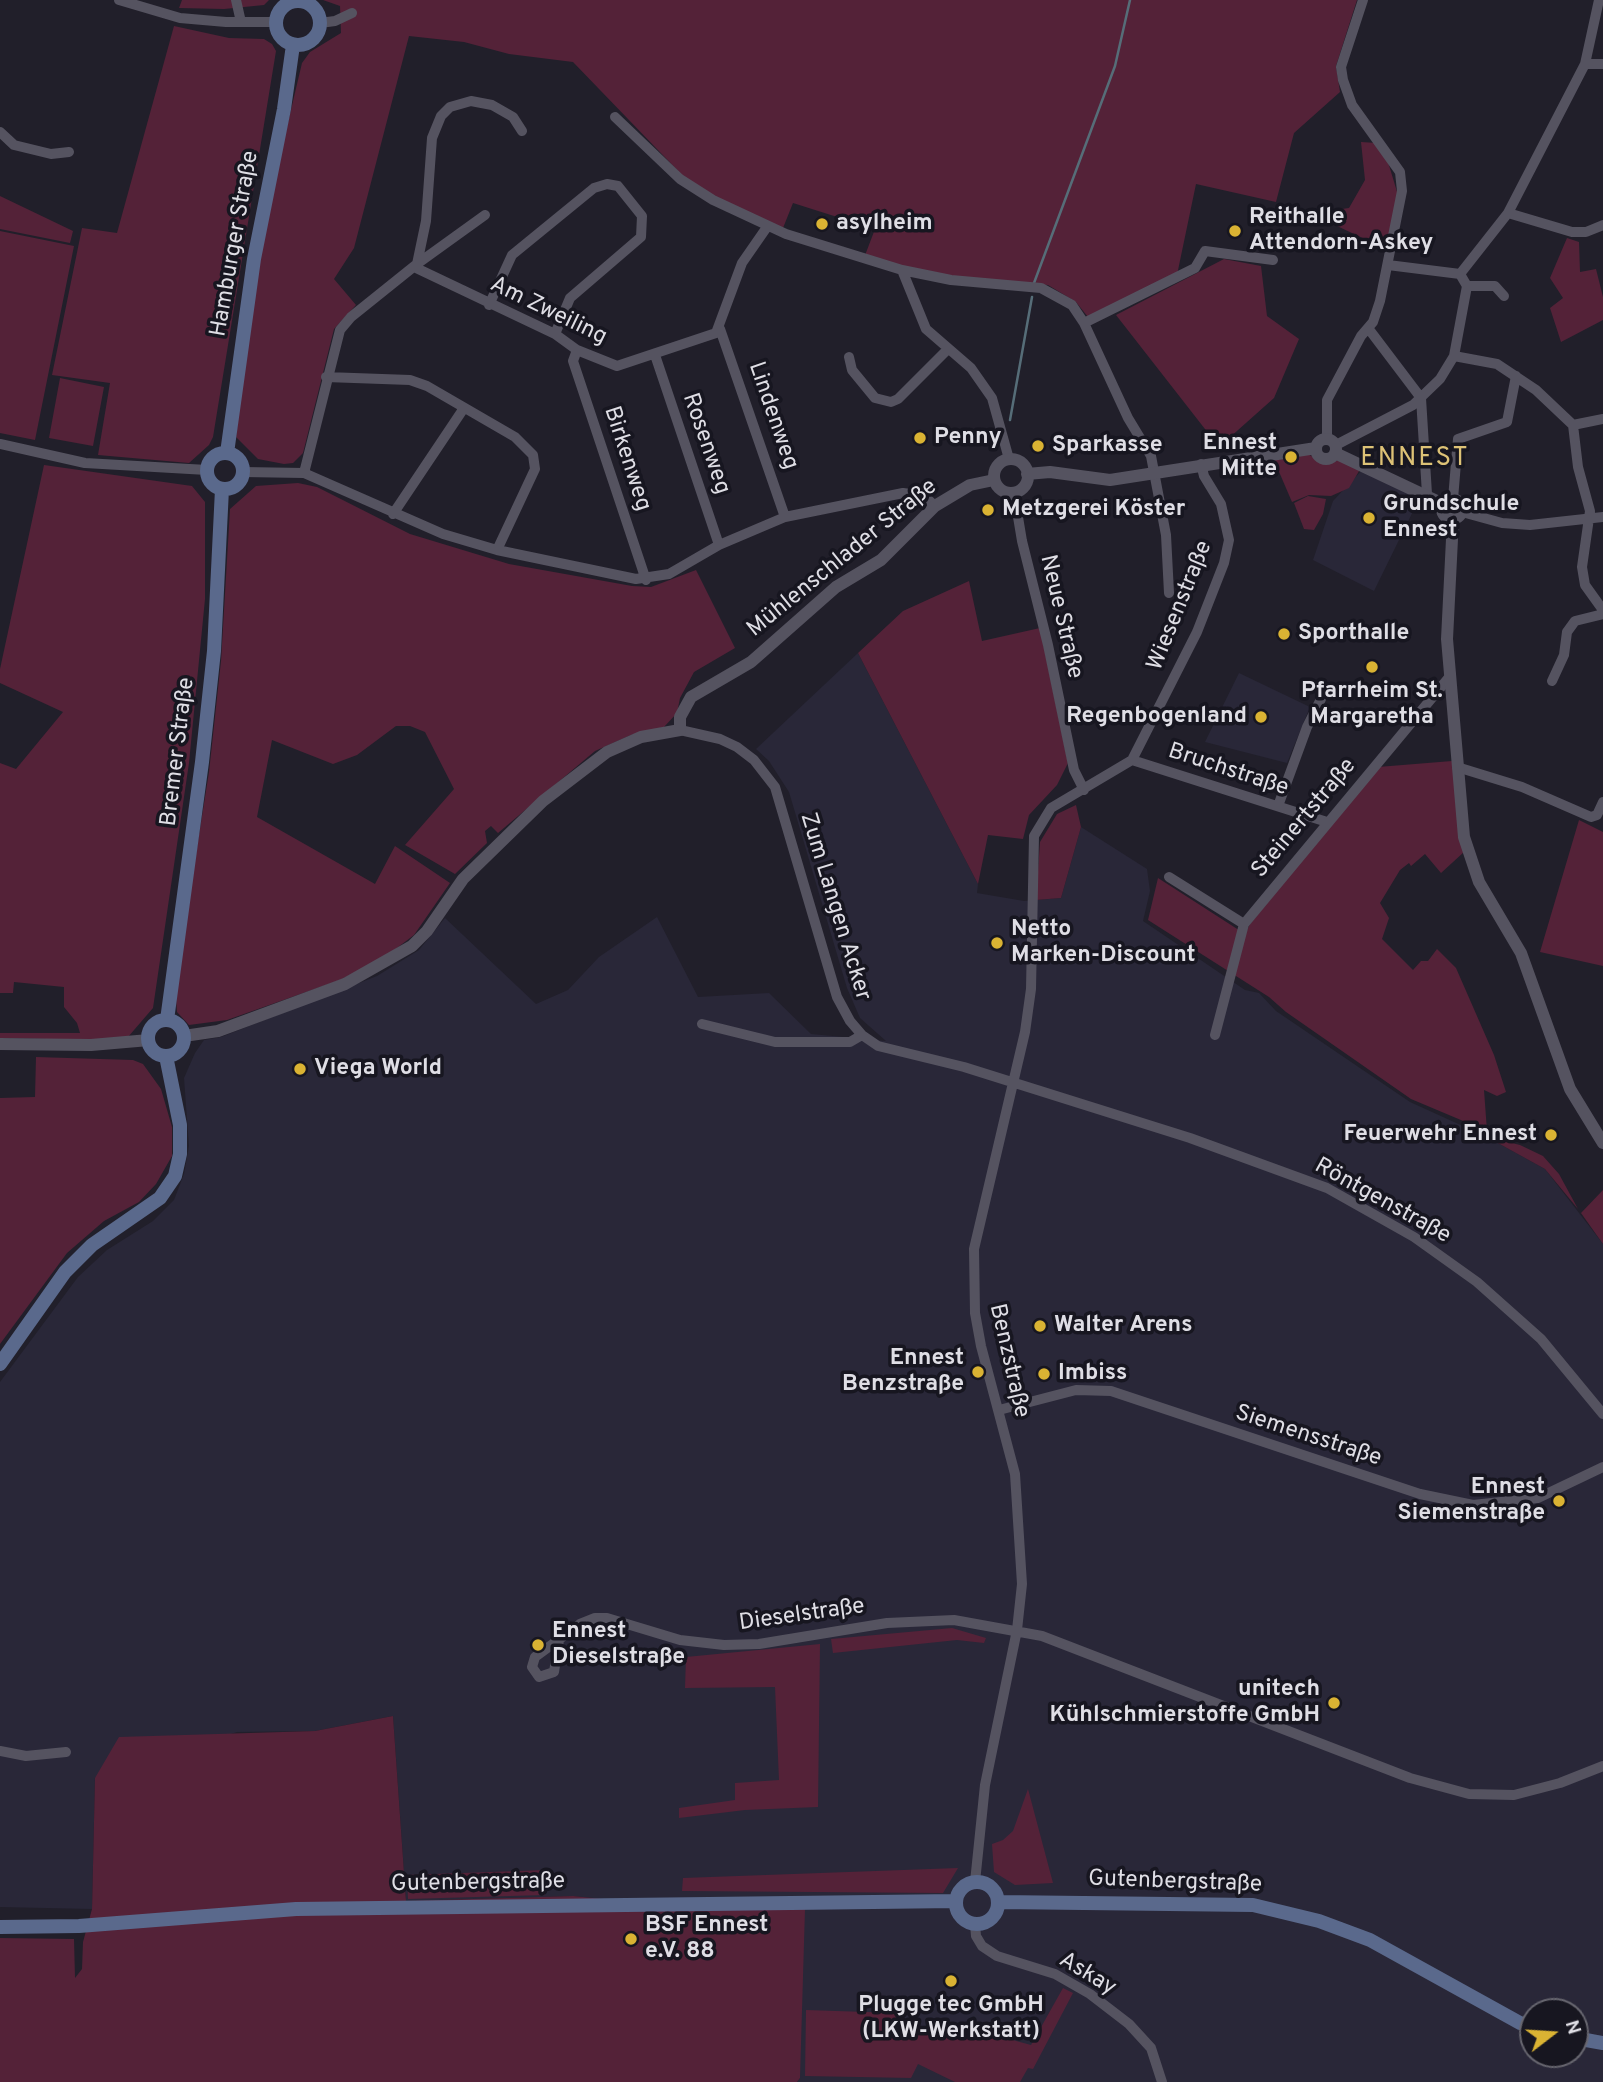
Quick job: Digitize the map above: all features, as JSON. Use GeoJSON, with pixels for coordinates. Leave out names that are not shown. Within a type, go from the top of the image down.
{"type":"FeatureCollection","features":[{"type":"Feature","properties":{"kind":"main road"},"geometry":{"type":"LineString","coordinates":[[302,1],[317,11],[320,23],[314,38],[308,43],[293,45],[281,37],[276,22],[285,5],[302,1]]}},
{"type":"Feature","properties":{"kind":"main road","name":"Hamburger Straße"},"geometry":{"type":"LineString","coordinates":[[227,453],[254,259],[284,109],[293,45]]}},
{"type":"Feature","properties":{"kind":"main road"},"geometry":{"type":"LineString","coordinates":[[227,453],[240,461],[243,472],[236,485],[222,489],[211,482],[206,470],[211,458],[227,453]]}},
{"type":"Feature","properties":{"kind":"main road","name":"Bremer Straße"},"geometry":{"type":"LineString","coordinates":[[167,1020],[202,762],[214,651],[222,489]]}},
{"type":"Feature","properties":{"kind":"main road"},"geometry":{"type":"LineString","coordinates":[[167,1020],[177,1024],[184,1037],[181,1049],[166,1056],[152,1049],[149,1040],[152,1028],[167,1020]]}},
{"type":"Feature","properties":{"kind":"main road"},"geometry":{"type":"LineString","coordinates":[[0,1364],[65,1272],[92,1245],[160,1198],[175,1176],[180,1154],[180,1125],[166,1056]]}},
{"type":"Feature","properties":{"kind":"main road"},"geometry":{"type":"LineString","coordinates":[[975,1882],[992,1888],[999,1902],[992,1919],[975,1924],[960,1915],[956,1901],[964,1886],[975,1882]]}},
{"type":"Feature","properties":{"kind":"main road","name":"Gutenbergstraße"},"geometry":{"type":"LineString","coordinates":[[0,1927],[79,1926],[296,1909],[956,1901]]}},
{"type":"Feature","properties":{"kind":"main road","name":"Gutenbergstraße"},"geometry":{"type":"LineString","coordinates":[[999,1902],[1253,1905],[1319,1921],[1370,1940],[1519,2022]]}},
{"type":"Feature","properties":{"kind":"street"},"geometry":{"type":"LineString","coordinates":[[119,0],[180,18],[276,22]]}},
{"type":"Feature","properties":{"kind":"street"},"geometry":{"type":"LineString","coordinates":[[236,0],[241,22]]}},
{"type":"Feature","properties":{"kind":"street"},"geometry":{"type":"LineString","coordinates":[[1027,474],[1051,472],[1096,480],[1316,448],[1318,455],[1324,459],[1331,458],[1333,445],[1327,400],[1380,302],[1402,191],[1400,172],[1352,105],[1342,67],[1363,0]]}},
{"type":"Feature","properties":{"kind":"street"},"geometry":{"type":"LineString","coordinates":[[1460,274],[1508,212],[1585,64],[1599,0]]}},
{"type":"Feature","properties":{"kind":"street"},"geometry":{"type":"LineString","coordinates":[[320,23],[335,21],[352,13]]}},
{"type":"Feature","properties":{"kind":"street"},"geometry":{"type":"LineString","coordinates":[[1585,64],[1603,64]]}},
{"type":"Feature","properties":{"kind":"street"},"geometry":{"type":"LineString","coordinates":[[415,266],[426,221],[432,138],[441,116],[450,107],[471,101],[492,105],[513,117],[522,131]]}},
{"type":"Feature","properties":{"kind":"street"},"geometry":{"type":"LineString","coordinates":[[615,117],[695,190],[767,227],[902,270],[951,280],[1041,288],[1072,305],[1084,323],[1128,418],[1151,456],[1166,535],[1169,593]]}},
{"type":"Feature","properties":{"kind":"street"},"geometry":{"type":"LineString","coordinates":[[0,132],[13,145],[51,154],[68,152]]}},
{"type":"Feature","properties":{"kind":"street"},"geometry":{"type":"LineString","coordinates":[[489,305],[512,255],[594,188],[607,184],[618,186],[642,216],[641,237],[570,298],[555,334]]}},
{"type":"Feature","properties":{"kind":"street"},"geometry":{"type":"LineString","coordinates":[[1508,212],[1572,232],[1603,225]]}},
{"type":"Feature","properties":{"kind":"street"},"geometry":{"type":"LineString","coordinates":[[303,473],[340,330],[351,317],[415,266],[485,215]]}},
{"type":"Feature","properties":{"kind":"street"},"geometry":{"type":"LineString","coordinates":[[720,329],[742,263],[767,227]]}},
{"type":"Feature","properties":{"kind":"street"},"geometry":{"type":"LineString","coordinates":[[1084,323],[1195,268],[1205,251],[1273,260]]}},
{"type":"Feature","properties":{"kind":"street"},"geometry":{"type":"LineString","coordinates":[[1388,265],[1460,274]]}},
{"type":"Feature","properties":{"kind":"street","name":"Am Zweiling"},"geometry":{"type":"LineString","coordinates":[[415,266],[489,305],[555,334],[577,351],[617,366],[655,355],[720,329]]}},
{"type":"Feature","properties":{"kind":"street"},"geometry":{"type":"LineString","coordinates":[[902,270],[919,318],[947,349],[971,368],[992,398],[1009,459]]}},
{"type":"Feature","properties":{"kind":"street"},"geometry":{"type":"LineString","coordinates":[[1333,445],[1413,405],[1440,379],[1454,356],[1467,286],[1460,274]]}},
{"type":"Feature","properties":{"kind":"street"},"geometry":{"type":"LineString","coordinates":[[1467,286],[1495,286],[1504,296]]}},
{"type":"Feature","properties":{"kind":"street"},"geometry":{"type":"LineString","coordinates":[[1368,328],[1421,398],[1427,494]]}},
{"type":"Feature","properties":{"kind":"street","name":"Lindenweg"},"geometry":{"type":"LineString","coordinates":[[720,329],[785,517]]}},
{"type":"Feature","properties":{"kind":"street"},"geometry":{"type":"LineString","coordinates":[[849,357],[852,370],[875,398],[891,402],[898,400],[947,349]]}},
{"type":"Feature","properties":{"kind":"street","name":"Birkenweg"},"geometry":{"type":"LineString","coordinates":[[577,351],[573,361],[646,580]]}},
{"type":"Feature","properties":{"kind":"street","name":"Rosenweg"},"geometry":{"type":"LineString","coordinates":[[655,355],[719,545]]}},
{"type":"Feature","properties":{"kind":"street"},"geometry":{"type":"LineString","coordinates":[[1454,356],[1497,364],[1516,376],[1573,425],[1578,467],[1590,519],[1581,567],[1585,585],[1603,612],[1575,621],[1567,632],[1564,655],[1552,681]]}},
{"type":"Feature","properties":{"kind":"street"},"geometry":{"type":"LineString","coordinates":[[1516,376],[1507,422],[1458,439],[1445,516],[1530,525],[1603,517]]}},
{"type":"Feature","properties":{"kind":"street"},"geometry":{"type":"LineString","coordinates":[[326,377],[410,380],[515,437],[533,455],[535,469],[497,550]]}},
{"type":"Feature","properties":{"kind":"street"},"geometry":{"type":"LineString","coordinates":[[393,514],[464,408]]}},
{"type":"Feature","properties":{"kind":"street"},"geometry":{"type":"LineString","coordinates":[[1573,425],[1603,419]]}},
{"type":"Feature","properties":{"kind":"street"},"geometry":{"type":"LineString","coordinates":[[0,444],[85,463],[206,470]]}},
{"type":"Feature","properties":{"kind":"street"},"geometry":{"type":"LineString","coordinates":[[1333,445],[1427,494],[1448,501]]}},
{"type":"Feature","properties":{"kind":"street"},"geometry":{"type":"LineString","coordinates":[[1009,459],[1021,463],[1027,474],[1024,487],[1014,493],[1002,491],[994,480],[996,468],[1009,459]]}},
{"type":"Feature","properties":{"kind":"street","name":"Wiesenstraße"},"geometry":{"type":"LineString","coordinates":[[1132,760],[1196,632],[1226,551],[1227,522],[1201,464]]}},
{"type":"Feature","properties":{"kind":"street"},"geometry":{"type":"LineString","coordinates":[[243,472],[303,473],[393,514],[497,550],[646,580],[669,574],[719,545],[785,517],[903,492],[923,496],[935,506]]}},
{"type":"Feature","properties":{"kind":"street","name":"Mühlenschlader Straße"},"geometry":{"type":"LineString","coordinates":[[680,730],[680,717],[691,697],[751,662],[836,587],[881,560],[935,506],[970,485],[994,480]]}},
{"type":"Feature","properties":{"kind":"street","name":"Neue Straße"},"geometry":{"type":"LineString","coordinates":[[1014,493],[1022,541],[1074,770],[1084,790]]}},
{"type":"Feature","properties":{"kind":"street"},"geometry":{"type":"LineString","coordinates":[[1457,516],[1447,639],[1464,836],[1479,882],[1521,953],[1570,1089],[1603,1143]]}},
{"type":"Feature","properties":{"kind":"street","name":"Steinertstraße"},"geometry":{"type":"LineString","coordinates":[[1215,1035],[1244,924],[1326,822],[1451,675]]}},
{"type":"Feature","properties":{"kind":"street"},"geometry":{"type":"LineString","coordinates":[[1278,806],[1307,727],[1321,699]]}},
{"type":"Feature","properties":{"kind":"street"},"geometry":{"type":"LineString","coordinates":[[184,1037],[218,1031],[345,985],[384,964],[419,939],[463,879],[499,842],[592,763],[607,752],[641,737],[680,730]]}},
{"type":"Feature","properties":{"kind":"street","name":"Zum Langen Acker"},"geometry":{"type":"LineString","coordinates":[[680,730],[720,739],[737,747],[754,760],[775,787],[837,997],[850,1021],[862,1035],[878,1046],[1011,1081]]}},
{"type":"Feature","properties":{"kind":"street","name":"Bruchstraße"},"geometry":{"type":"LineString","coordinates":[[1084,790],[1132,760],[1326,822]]}},
{"type":"Feature","properties":{"kind":"street"},"geometry":{"type":"LineString","coordinates":[[1457,767],[1522,788],[1591,817],[1597,815],[1603,802]]}},
{"type":"Feature","properties":{"kind":"street","name":"Benzstraße"},"geometry":{"type":"LineString","coordinates":[[975,1882],[985,1785],[1017,1630],[1022,1584],[1021,1534],[1015,1474],[989,1380],[975,1313],[974,1249],[1011,1081],[1025,1032],[1031,989],[1030,914],[1034,836],[1051,808],[1084,790]]}},
{"type":"Feature","properties":{"kind":"street"},"geometry":{"type":"LineString","coordinates":[[1169,877],[1244,924]]}},
{"type":"Feature","properties":{"kind":"street"},"geometry":{"type":"LineString","coordinates":[[702,1024],[775,1042],[842,1042],[862,1035]]}},
{"type":"Feature","properties":{"kind":"street"},"geometry":{"type":"LineString","coordinates":[[0,1044],[91,1045],[149,1040]]}},
{"type":"Feature","properties":{"kind":"street","name":"Röntgenstraße"},"geometry":{"type":"LineString","coordinates":[[1011,1081],[1251,1158],[1327,1188],[1414,1237],[1477,1282],[1541,1339],[1603,1414]]}},
{"type":"Feature","properties":{"kind":"street","name":"Siemensstraße"},"geometry":{"type":"LineString","coordinates":[[999,1410],[1076,1390],[1111,1391],[1408,1490],[1473,1505],[1538,1498],[1603,1467]]}},
{"type":"Feature","properties":{"kind":"street","name":"Dieselstraße"},"geometry":{"type":"LineString","coordinates":[[559,1640],[580,1624],[595,1618],[607,1618],[680,1640],[724,1645],[760,1644],[921,1620],[954,1620],[1017,1630]]}},
{"type":"Feature","properties":{"kind":"street"},"geometry":{"type":"LineString","coordinates":[[1017,1630],[1042,1636],[1410,1778],[1469,1794],[1514,1795],[1560,1783],[1603,1766]]}},
{"type":"Feature","properties":{"kind":"street"},"geometry":{"type":"LineString","coordinates":[[0,1751],[26,1756],[66,1752]]}},
{"type":"Feature","properties":{"kind":"street","name":"Askay"},"geometry":{"type":"LineString","coordinates":[[975,1924],[976,1936],[982,1946],[997,1956],[1055,1974],[1090,1994],[1129,2024],[1151,2048],[1162,2082]]}},
{"type":"Feature","properties":{"kind":"shaded area"},"geometry":{"type":"Polygon","coordinates":[[[182,0],[269,0],[264,5],[224,9],[179,8],[182,0]]]}},
{"type":"Feature","properties":{"kind":"shaded area"},"geometry":{"type":"Polygon","coordinates":[[[323,0],[1357,0],[1336,66],[1340,92],[1294,133],[1276,202],[1196,184],[1177,275],[1088,317],[1076,302],[1048,285],[932,276],[864,258],[875,229],[793,203],[783,228],[716,199],[683,176],[573,62],[509,54],[464,42],[409,36],[354,248],[334,279],[356,305],[334,329],[303,453],[293,463],[284,464],[258,459],[236,437],[252,291],[269,203],[302,63],[310,52],[341,33],[340,6],[323,0]]]}},
{"type":"Feature","properties":{"kind":"shaded area"},"geometry":{"type":"Polygon","coordinates":[[[174,26],[229,38],[264,39],[272,44],[276,51],[213,437],[209,445],[189,463],[98,455],[110,383],[52,375],[82,228],[117,233],[174,26]]]}},
{"type":"Feature","properties":{"kind":"shaded area"},"geometry":{"type":"Polygon","coordinates":[[[1361,142],[1377,143],[1388,162],[1398,195],[1386,249],[1320,218],[1321,212],[1349,208],[1365,180],[1361,142]]]}},
{"type":"Feature","properties":{"kind":"shaded area"},"geometry":{"type":"Polygon","coordinates":[[[0,196],[73,231],[70,243],[0,229],[0,196]]]}},
{"type":"Feature","properties":{"kind":"shaded area"},"geometry":{"type":"Polygon","coordinates":[[[0,231],[74,246],[35,440],[0,433],[0,231]]]}},
{"type":"Feature","properties":{"kind":"shaded area"},"geometry":{"type":"Polygon","coordinates":[[[1567,238],[1579,242],[1580,272],[1596,269],[1603,297],[1603,320],[1561,342],[1550,308],[1563,298],[1550,278],[1567,238]]]}},
{"type":"Feature","properties":{"kind":"shaded area"},"geometry":{"type":"Polygon","coordinates":[[[1224,259],[1261,266],[1267,316],[1299,339],[1274,398],[1219,447],[1116,315],[1224,259]]]}},
{"type":"Feature","properties":{"kind":"shaded area"},"geometry":{"type":"Polygon","coordinates":[[[60,378],[104,387],[93,446],[49,438],[60,378]]]}},
{"type":"Feature","properties":{"kind":"shaded area"},"geometry":{"type":"Polygon","coordinates":[[[1308,454],[1325,464],[1340,460],[1362,466],[1349,488],[1331,496],[1309,495],[1292,502],[1274,460],[1308,454]]]}},
{"type":"Feature","properties":{"kind":"shaded area"},"geometry":{"type":"Polygon","coordinates":[[[44,465],[192,486],[205,502],[205,599],[189,763],[153,1008],[128,1037],[93,1040],[0,1038],[0,1033],[80,1033],[77,1023],[64,1007],[64,987],[14,982],[13,993],[0,993],[0,763],[16,769],[63,712],[0,683],[0,669],[44,465]]]}},
{"type":"Feature","properties":{"kind":"shaded area","name":"Grundschule Ennest"},"geometry":{"type":"Polygon","coordinates":[[[1364,468],[1421,495],[1374,591],[1313,560],[1333,501],[1364,468]]]}},
{"type":"Feature","properties":{"kind":"shaded area"},"geometry":{"type":"Polygon","coordinates":[[[298,483],[317,487],[410,534],[509,564],[651,587],[696,570],[735,648],[694,672],[680,698],[677,713],[664,727],[631,735],[595,751],[498,833],[491,826],[485,831],[487,843],[455,874],[405,845],[454,789],[425,732],[410,726],[396,726],[357,755],[333,764],[272,740],[257,817],[375,884],[395,846],[450,883],[414,935],[381,960],[340,980],[227,1020],[189,1025],[177,1012],[175,986],[209,772],[221,661],[230,509],[256,486],[298,483]]]}},
{"type":"Feature","properties":{"kind":"shaded area"},"geometry":{"type":"Polygon","coordinates":[[[1308,496],[1326,499],[1323,514],[1314,530],[1304,529],[1294,503],[1308,496]]]}},
{"type":"Feature","properties":{"kind":"shaded area"},"geometry":{"type":"Polygon","coordinates":[[[969,581],[982,641],[1040,628],[1068,763],[1057,785],[1029,815],[1023,839],[988,835],[978,884],[858,653],[903,611],[969,581]]]}},
{"type":"Feature","properties":{"kind":"shaded area"},"geometry":{"type":"Polygon","coordinates":[[[858,653],[978,884],[977,893],[1024,901],[1061,898],[1081,827],[1147,869],[1150,891],[1143,921],[1245,990],[1259,993],[1276,1011],[1410,1102],[1487,1137],[1545,1169],[1603,1244],[1603,2082],[797,2082],[800,2078],[663,1905],[573,1896],[406,1901],[393,1716],[315,1731],[237,1732],[95,1778],[92,1909],[0,1907],[0,1382],[78,1277],[107,1250],[153,1221],[174,1200],[184,1174],[189,1146],[184,1078],[195,1053],[204,1040],[221,1037],[377,976],[419,950],[445,918],[536,1004],[568,990],[599,957],[657,917],[698,997],[769,993],[811,1034],[886,1041],[860,1018],[847,988],[789,792],[769,761],[756,749],[858,653]]]}},
{"type":"Feature","properties":{"kind":"shaded area","name":"Regenbogenland"},"geometry":{"type":"Polygon","coordinates":[[[1239,673],[1310,707],[1287,763],[1205,742],[1239,673]]]}},
{"type":"Feature","properties":{"kind":"shaded area"},"geometry":{"type":"Polygon","coordinates":[[[1452,761],[1464,852],[1441,873],[1425,854],[1411,866],[1409,863],[1400,870],[1380,903],[1389,918],[1382,939],[1413,970],[1421,961],[1428,961],[1437,949],[1456,968],[1494,1055],[1506,1092],[1497,1096],[1484,1090],[1487,1131],[1411,1099],[1286,1012],[1269,997],[1148,920],[1158,878],[1245,934],[1250,924],[1378,767],[1452,761]]]}},
{"type":"Feature","properties":{"kind":"shaded area"},"geometry":{"type":"Polygon","coordinates":[[[1076,805],[1081,827],[1061,898],[1036,900],[1040,842],[1057,814],[1076,805]]]}},
{"type":"Feature","properties":{"kind":"shaded area"},"geometry":{"type":"Polygon","coordinates":[[[1579,820],[1603,832],[1603,966],[1540,952],[1579,820]]]}},
{"type":"Feature","properties":{"kind":"shaded area"},"geometry":{"type":"Polygon","coordinates":[[[36,1057],[133,1060],[143,1064],[161,1089],[172,1127],[172,1156],[156,1184],[139,1202],[104,1221],[67,1253],[0,1344],[0,1098],[35,1097],[36,1057]]]}},
{"type":"Feature","properties":{"kind":"shaded area"},"geometry":{"type":"Polygon","coordinates":[[[1487,1137],[1520,1145],[1543,1156],[1559,1174],[1578,1209],[1545,1169],[1487,1137]]]}},
{"type":"Feature","properties":{"kind":"shaded area"},"geometry":{"type":"Polygon","coordinates":[[[1603,1190],[1603,1244],[1581,1213],[1603,1190]]]}},
{"type":"Feature","properties":{"kind":"shaded area"},"geometry":{"type":"Polygon","coordinates":[[[952,1628],[986,1638],[984,1643],[957,1640],[833,1653],[831,1639],[952,1628]]]}},
{"type":"Feature","properties":{"kind":"shaded area"},"geometry":{"type":"Polygon","coordinates":[[[820,1644],[818,1807],[745,1810],[679,1818],[679,1808],[735,1800],[735,1783],[779,1780],[775,1687],[685,1688],[686,1657],[820,1644]]]}},
{"type":"Feature","properties":{"kind":"shaded area"},"geometry":{"type":"Polygon","coordinates":[[[393,1716],[406,1901],[573,1896],[663,1905],[805,1909],[800,2078],[797,2082],[0,2082],[0,1938],[74,1939],[75,1978],[82,1969],[83,1942],[92,1909],[95,1778],[119,1737],[315,1731],[393,1716]]]}},
{"type":"Feature","properties":{"kind":"shaded area"},"geometry":{"type":"Polygon","coordinates":[[[1028,1789],[1053,1883],[1015,1885],[994,1872],[992,1844],[1003,1840],[1013,1831],[1028,1789]]]}},
{"type":"Feature","properties":{"kind":"shaded area"},"geometry":{"type":"Polygon","coordinates":[[[958,1868],[943,1893],[682,1891],[683,1878],[958,1868]]]}},
{"type":"Feature","properties":{"kind":"shaded area"},"geometry":{"type":"Polygon","coordinates":[[[545,1870],[545,1895],[408,1899],[407,1875],[545,1870]]]}},
{"type":"Feature","properties":{"kind":"shaded area"},"geometry":{"type":"Polygon","coordinates":[[[1063,1988],[1073,1993],[1033,2069],[1028,2068],[1020,2082],[955,2082],[918,2064],[911,2078],[805,2076],[806,2010],[897,2013],[897,2035],[987,2033],[1031,2045],[1063,1988]]]}},
{"type":"Feature","properties":{"kind":"waterway"},"geometry":{"type":"LineString","coordinates":[[1034,283],[1115,66],[1130,0]]}},
{"type":"Feature","properties":{"kind":"waterway"},"geometry":{"type":"LineString","coordinates":[[1010,420],[1032,297]]}},
{"type":"Feature","properties":{"kind":"place","name":"asylheim"},"geometry":{"type":"Point","coordinates":[822,224]}},
{"type":"Feature","properties":{"kind":"place","name":"Reithalle Attendorn-Askey"},"geometry":{"type":"Point","coordinates":[1235,231]}},
{"type":"Feature","properties":{"kind":"place","name":"Penny"},"geometry":{"type":"Point","coordinates":[920,438]}},
{"type":"Feature","properties":{"kind":"place","name":"Sparkasse"},"geometry":{"type":"Point","coordinates":[1038,446]}},
{"type":"Feature","properties":{"kind":"place","name":"Ennest Mitte"},"geometry":{"type":"Point","coordinates":[1291,457]}},
{"type":"Feature","properties":{"kind":"place","name":"Metzgerei Köster"},"geometry":{"type":"Point","coordinates":[988,510]}},
{"type":"Feature","properties":{"kind":"place","name":"Grundschule Ennest"},"geometry":{"type":"Point","coordinates":[1369,518]}},
{"type":"Feature","properties":{"kind":"place","name":"Sporthalle"},"geometry":{"type":"Point","coordinates":[1284,634]}},
{"type":"Feature","properties":{"kind":"place","name":"Pfarrheim St. Margaretha"},"geometry":{"type":"Point","coordinates":[1372,667]}},
{"type":"Feature","properties":{"kind":"place","name":"Regenbogenland"},"geometry":{"type":"Point","coordinates":[1261,717]}},
{"type":"Feature","properties":{"kind":"place","name":"Netto Marken-Discount"},"geometry":{"type":"Point","coordinates":[997,943]}},
{"type":"Feature","properties":{"kind":"place","name":"Viega World"},"geometry":{"type":"Point","coordinates":[300,1069]}},
{"type":"Feature","properties":{"kind":"place","name":"Feuerwehr Ennest"},"geometry":{"type":"Point","coordinates":[1551,1135]}},
{"type":"Feature","properties":{"kind":"place","name":"Walter Arens"},"geometry":{"type":"Point","coordinates":[1040,1326]}},
{"type":"Feature","properties":{"kind":"place","name":"Ennest Benzstraße"},"geometry":{"type":"Point","coordinates":[978,1372]}},
{"type":"Feature","properties":{"kind":"place","name":"Imbiss"},"geometry":{"type":"Point","coordinates":[1044,1374]}},
{"type":"Feature","properties":{"kind":"place","name":"Ennest Siemenstraße"},"geometry":{"type":"Point","coordinates":[1559,1501]}},
{"type":"Feature","properties":{"kind":"place","name":"Ennest Dieselstraße"},"geometry":{"type":"Point","coordinates":[538,1645]}},
{"type":"Feature","properties":{"kind":"place","name":"unitech Kühlschmierstoffe GmbH"},"geometry":{"type":"Point","coordinates":[1334,1703]}},
{"type":"Feature","properties":{"kind":"place","name":"BSF Ennest e.V. 88"},"geometry":{"type":"Point","coordinates":[631,1939]}},
{"type":"Feature","properties":{"kind":"place","name":"Plugge tec GmbH (LKW-Werkstatt)"},"geometry":{"type":"Point","coordinates":[951,1981]}},
{"type":"Feature","properties":{"kind":"district","name":"ENNEST"},"geometry":{"type":"Point","coordinates":[1415,460]}}]}
